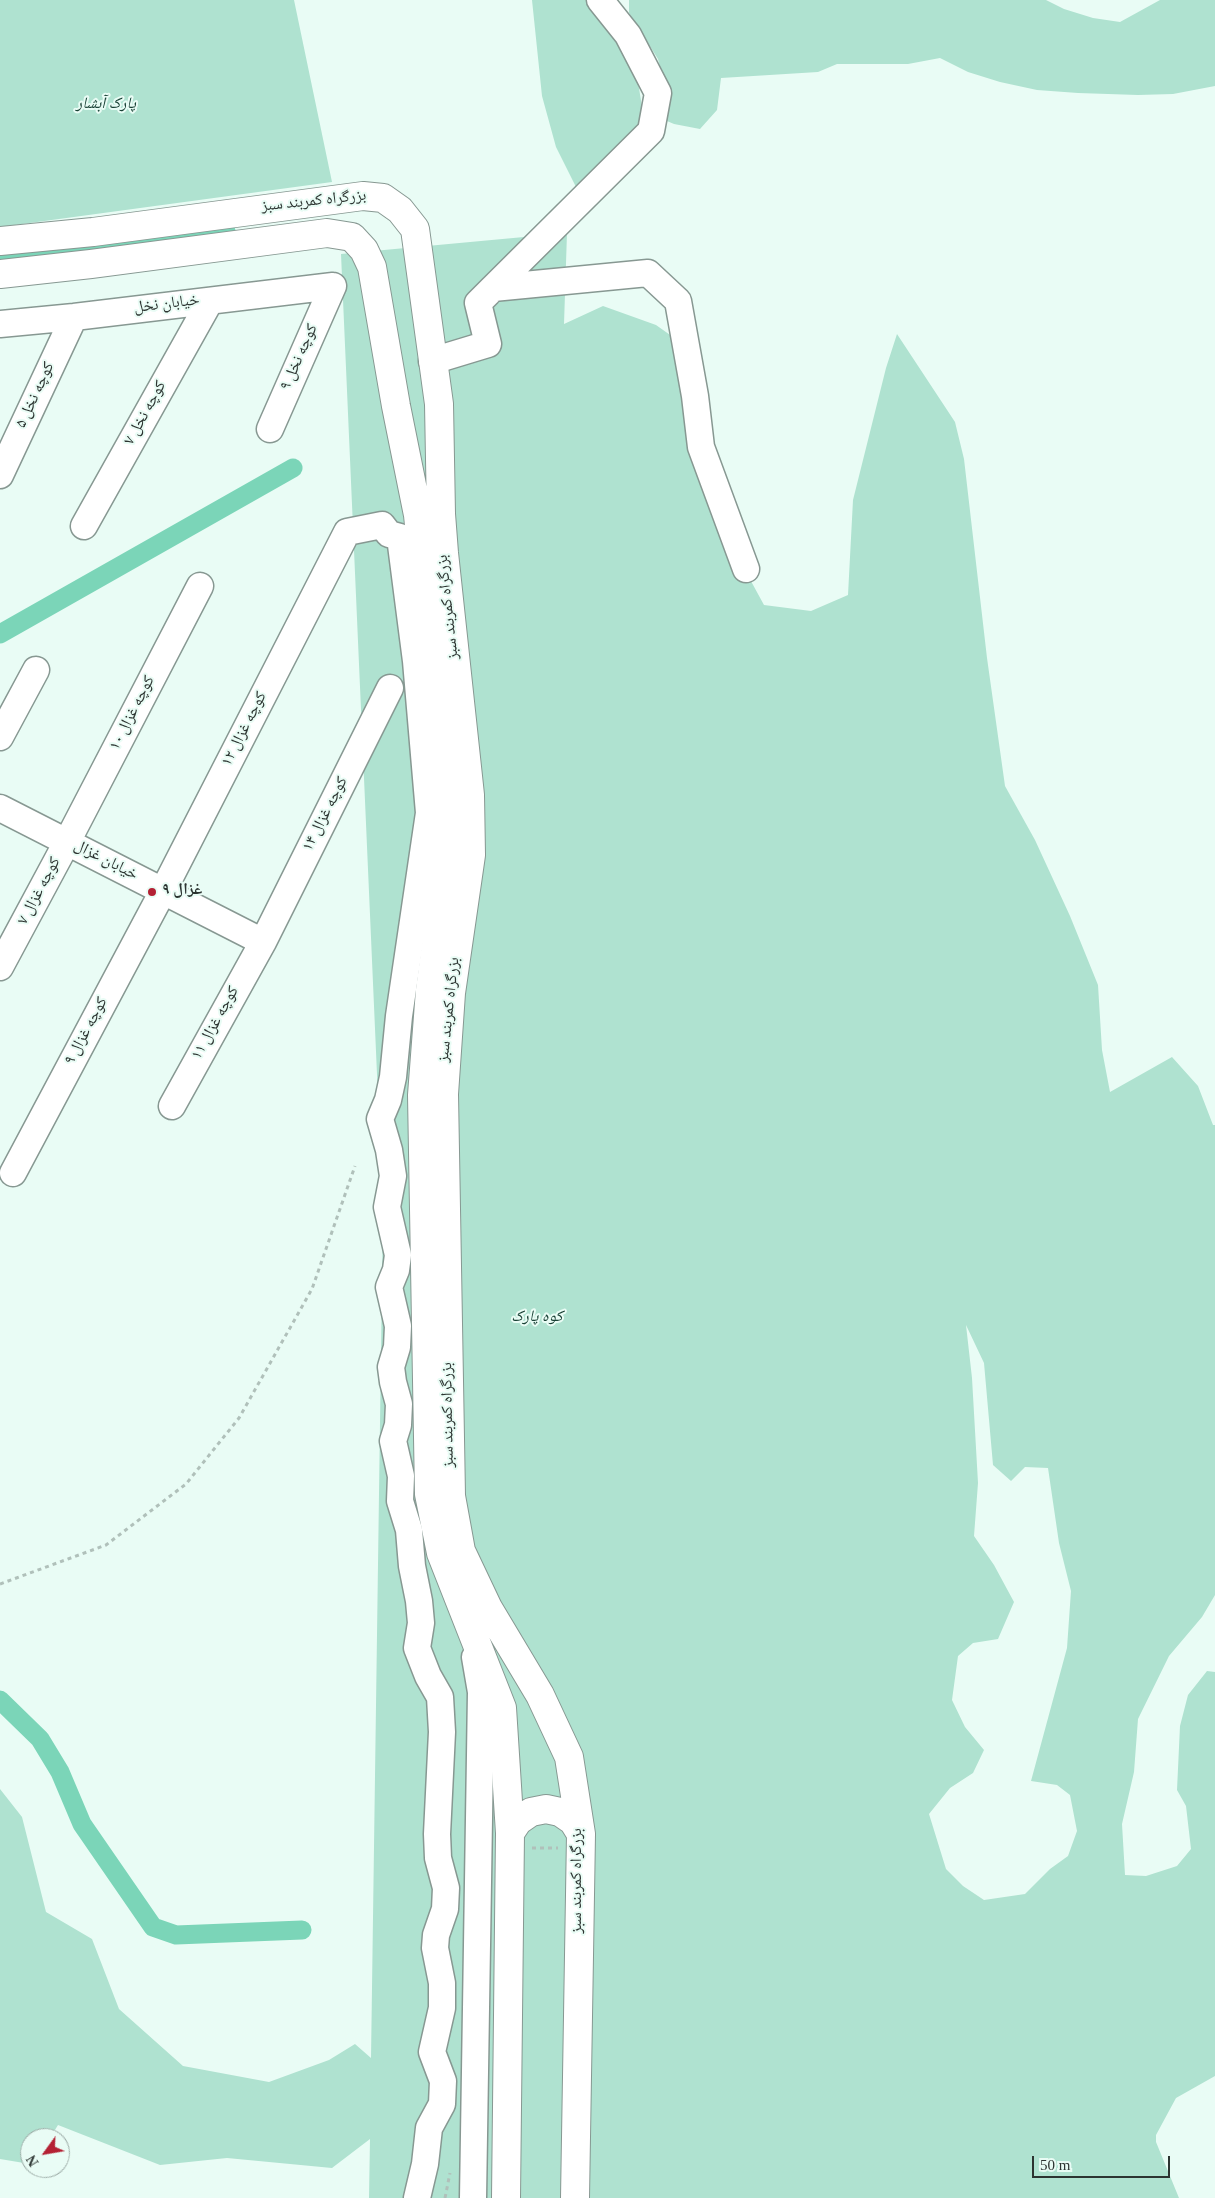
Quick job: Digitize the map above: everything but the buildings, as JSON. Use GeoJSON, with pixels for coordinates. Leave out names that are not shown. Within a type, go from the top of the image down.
{"type":"FeatureCollection","features":[{"type":"Feature","properties":{"kind":"highway","name":"بزرگراه کمربند سبز"},"geometry":{"type":"LineString","coordinates":[[0,242],[93,232],[363,196],[383,198],[400,210],[415,230],[439,404],[441,514],[470,795],[471,855],[451,992],[444,1094],[452,1496],[461,1551],[488,1608],[540,1695],[569,1757],[581,1834],[575,2198]]}},
{"type":"Feature","properties":{"kind":"highway","name":"بزرگراه کمربند سبز"},"geometry":{"type":"LineString","coordinates":[[0,274],[327,233],[352,237],[364,250],[372,267],[396,406],[420,524],[447,796],[448,854],[430,990],[422,1095],[429,1494],[441,1553],[502,1708],[510,1833],[506,2198]]}},
{"type":"Feature","properties":{"kind":"highway"},"geometry":{"type":"LineString","coordinates":[[396,406],[404,414],[417,418],[428,415],[439,404]]}},
{"type":"Feature","properties":{"kind":"highway"},"geometry":{"type":"LineString","coordinates":[[510,1833],[518,1821],[531,1812],[546,1809],[560,1812],[573,1821],[581,1834]]}},
{"type":"Feature","properties":{"kind":"street"},"geometry":{"type":"LineString","coordinates":[[432,361],[488,344],[478,303],[651,131],[658,93],[628,35],[600,0]]}},
{"type":"Feature","properties":{"kind":"street"},"geometry":{"type":"LineString","coordinates":[[493,288],[648,273],[678,300],[695,396],[701,447],[746,569]]}},
{"type":"Feature","properties":{"kind":"street","name":"خیابان نخل"},"geometry":{"type":"LineString","coordinates":[[0,324],[74,318],[333,286]]}},
{"type":"Feature","properties":{"kind":"street","name":"کوچه نخل ۹"},"geometry":{"type":"LineString","coordinates":[[270,429],[333,286]]}},
{"type":"Feature","properties":{"kind":"street","name":"کوچه نخل ۷"},"geometry":{"type":"LineString","coordinates":[[84,526],[210,301]]}},
{"type":"Feature","properties":{"kind":"street","name":"کوچه نخل ۵"},"geometry":{"type":"LineString","coordinates":[[0,475],[74,318]]}},
{"type":"Feature","properties":{"kind":"street","name":"کوچه غزال ۱۲"},"geometry":{"type":"LineString","coordinates":[[163,891],[348,532],[382,525],[389,534],[400,537],[416,661],[429,812],[398,1016],[393,1077],[388,1100],[380,1119],[389,1150],[392,1176],[387,1207],[398,1255],[396,1270],[389,1287],[398,1326],[397,1348],[391,1367],[392,1382],[399,1404],[398,1425],[393,1441],[401,1476],[400,1501],[409,1530],[412,1566],[419,1601],[421,1623],[417,1648],[428,1676],[440,1697],[442,1732],[437,1834],[438,1858],[446,1888],[445,1909],[436,1935],[435,1948],[442,1983],[442,2008],[432,2052],[443,2081],[442,2104],[429,2128],[425,2164],[417,2198]]}},
{"type":"Feature","properties":{"kind":"street","name":"کوچه غزال ۱۰"},"geometry":{"type":"LineString","coordinates":[[67,842],[200,586]]}},
{"type":"Feature","properties":{"kind":"street"},"geometry":{"type":"LineString","coordinates":[[0,737],[36,670]]}},
{"type":"Feature","properties":{"kind":"street","name":"کوچه غزال ۱۴"},"geometry":{"type":"LineString","coordinates":[[263,942],[390,688]]}},
{"type":"Feature","properties":{"kind":"street","name":"خیابان غزال"},"geometry":{"type":"LineString","coordinates":[[0,808],[263,942]]}},
{"type":"Feature","properties":{"kind":"street","name":"کوچه غزال ۷"},"geometry":{"type":"LineString","coordinates":[[0,967],[67,842]]}},
{"type":"Feature","properties":{"kind":"street","name":"کوچه غزال ۹"},"geometry":{"type":"LineString","coordinates":[[13,1173],[163,891]]}},
{"type":"Feature","properties":{"kind":"street","name":"کوچه غزال ۱۱"},"geometry":{"type":"LineString","coordinates":[[172,1106],[263,942]]}},
{"type":"Feature","properties":{"kind":"street"},"geometry":{"type":"LineString","coordinates":[[468,1620],[481,1692],[473,2198]]}},
{"type":"Feature","properties":{"kind":"path"},"geometry":{"type":"LineString","coordinates":[[0,1584],[106,1545],[186,1484],[238,1418],[312,1289],[355,1166]]}},
{"type":"Feature","properties":{"kind":"green space","name":"پارک آبشار"},"geometry":{"type":"Polygon","coordinates":[[[0,0],[294,0],[332,182],[0,227],[0,0]]]}},
{"type":"Feature","properties":{"kind":"green space"},"geometry":{"type":"Polygon","coordinates":[[[532,0],[610,0],[635,63],[642,107],[639,137],[581,197],[556,147],[542,96],[532,0]]]}},
{"type":"Feature","properties":{"kind":"green space"},"geometry":{"type":"Polygon","coordinates":[[[629,0],[1046,0],[1064,9],[1093,18],[1120,22],[1160,0],[1215,0],[1215,86],[1173,94],[1078,93],[1037,90],[1000,82],[968,72],[940,58],[908,64],[837,64],[818,72],[721,78],[717,110],[700,129],[674,124],[660,118],[663,80],[658,59],[629,13],[629,0]]]}},
{"type":"Feature","properties":{"kind":"green space","name":"کوه پارک"},"geometry":{"type":"Polygon","coordinates":[[[567,233],[564,324],[603,306],[656,325],[690,349],[722,528],[764,605],[811,611],[848,595],[853,500],[886,368],[897,334],[955,422],[964,459],[987,658],[1005,786],[1035,840],[1070,916],[1098,985],[1102,1050],[1110,1092],[1172,1057],[1198,1086],[1213,1125],[1215,1125],[1215,1595],[1202,1617],[1169,1656],[1138,1719],[1134,1772],[1122,1824],[1125,1875],[1146,1876],[1177,1866],[1191,1849],[1186,1806],[1177,1790],[1180,1726],[1188,1695],[1207,1671],[1215,1672],[1215,2076],[1176,2098],[1156,2135],[1156,2142],[1179,2198],[369,2198],[370,2139],[332,2168],[227,2158],[160,2165],[70,2130],[70,2128],[58,2125],[56,2128],[20,2128],[20,2162],[0,2159],[0,1789],[22,1817],[46,1912],[92,1939],[119,2009],[183,2066],[269,2082],[329,2060],[355,2044],[371,2058],[383,1211],[341,254],[567,233]],[[966,1325],[972,1378],[978,1483],[974,1536],[994,1565],[1014,1602],[998,1639],[973,1643],[958,1656],[952,1700],[965,1727],[984,1750],[973,1773],[950,1788],[929,1814],[946,1869],[963,1886],[984,1900],[1025,1894],[1050,1869],[1068,1856],[1077,1831],[1070,1795],[1057,1785],[1031,1781],[1067,1648],[1071,1591],[1059,1543],[1048,1468],[1025,1467],[1011,1481],[993,1465],[984,1363],[966,1325]]]}},
{"type":"Feature","properties":{"kind":"waterway"},"geometry":{"type":"LineString","coordinates":[[0,259],[226,231]]}},
{"type":"Feature","properties":{"kind":"waterway"},"geometry":{"type":"LineString","coordinates":[[0,634],[293,468]]}},
{"type":"Feature","properties":{"kind":"waterway"},"geometry":{"type":"LineString","coordinates":[[0,1700],[40,1739],[60,1772],[82,1824],[153,1927],[176,1935],[302,1930]]}},
{"type":"Feature","properties":{"kind":"place","name":"غزال ۹"},"geometry":{"type":"Point","coordinates":[152,892]}}]}
